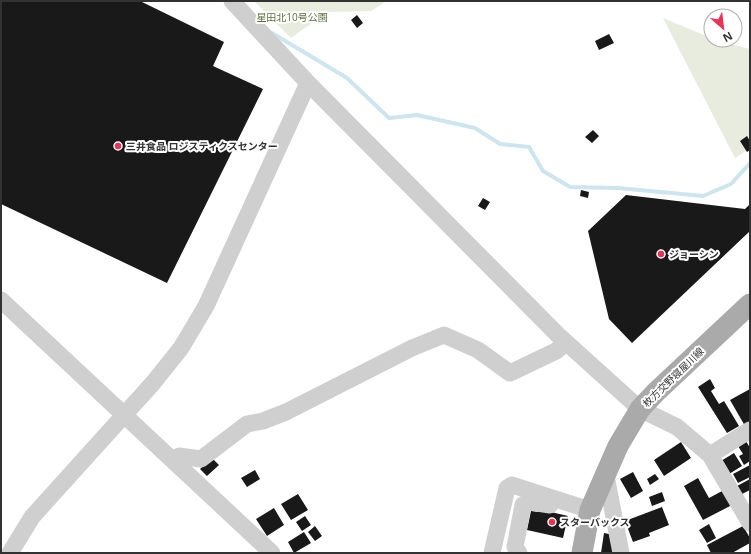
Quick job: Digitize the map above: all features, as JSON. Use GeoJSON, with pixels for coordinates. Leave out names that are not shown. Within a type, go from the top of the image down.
{"type":"FeatureCollection","features":[{"type":"Feature","properties":{"kind":"main road","name":"枚方交野寝屋川線"},"geometry":{"type":"LineString","coordinates":[[582,553],[590,510],[618,446],[640,409],[656,392],[750,304]]}},
{"type":"Feature","properties":{"kind":"street"},"geometry":{"type":"LineString","coordinates":[[232,1],[308,83],[566,343],[640,409],[677,427],[710,455],[750,523]]}},
{"type":"Feature","properties":{"kind":"street"},"geometry":{"type":"LineString","coordinates":[[10,553],[32,518],[123,414],[153,383],[181,348],[206,306],[308,83]]}},
{"type":"Feature","properties":{"kind":"street"},"geometry":{"type":"LineString","coordinates":[[1,300],[272,553]]}},
{"type":"Feature","properties":{"kind":"street"},"geometry":{"type":"LineString","coordinates":[[174,461],[179,456],[201,460],[247,424],[263,421],[286,412],[412,348],[444,335],[478,350],[510,373],[556,351],[566,343]]}},
{"type":"Feature","properties":{"kind":"street"},"geometry":{"type":"LineString","coordinates":[[710,455],[750,430]]}},
{"type":"Feature","properties":{"kind":"street"},"geometry":{"type":"LineString","coordinates":[[606,476],[621,553]]}},
{"type":"Feature","properties":{"kind":"street"},"geometry":{"type":"LineString","coordinates":[[492,553],[507,488],[512,485],[590,510]]}},
{"type":"Feature","properties":{"kind":"street"},"geometry":{"type":"LineString","coordinates":[[519,553],[516,547],[523,505],[531,502],[558,506],[567,502]]}},
{"type":"Feature","properties":{"kind":"green space","name":"星田北10号公園"},"geometry":{"type":"Polygon","coordinates":[[[254,1],[382,1],[384,3],[371,11],[327,12],[291,38],[254,1]]]}},
{"type":"Feature","properties":{"kind":"green space"},"geometry":{"type":"Polygon","coordinates":[[[663,18],[703,35],[703,48],[743,47],[750,49],[750,148],[735,158],[663,18]]]}},
{"type":"Feature","properties":{"kind":"building","name":"三井食品 ロジスティクスセンター"},"geometry":{"type":"Polygon","coordinates":[[[1,1],[140,1],[224,42],[213,66],[263,89],[167,283],[1,204],[1,1]]]}},
{"type":"Feature","properties":{"kind":"building"},"geometry":{"type":"Polygon","coordinates":[[[357,15],[363,23],[357,28],[351,20],[357,15]]]}},
{"type":"Feature","properties":{"kind":"building"},"geometry":{"type":"Polygon","coordinates":[[[609,34],[614,43],[599,50],[595,41],[609,34]]]}},
{"type":"Feature","properties":{"kind":"building"},"geometry":{"type":"Polygon","coordinates":[[[593,130],[599,136],[592,143],[585,137],[593,130]]]}},
{"type":"Feature","properties":{"kind":"building"},"geometry":{"type":"Polygon","coordinates":[[[747,136],[750,141],[750,150],[747,152],[740,141],[747,136]]]}},
{"type":"Feature","properties":{"kind":"building"},"geometry":{"type":"Polygon","coordinates":[[[581,190],[589,192],[588,198],[580,196],[581,190]]]}},
{"type":"Feature","properties":{"kind":"building"},"geometry":{"type":"Polygon","coordinates":[[[626,195],[745,209],[750,204],[750,231],[632,343],[609,319],[588,231],[626,195]]]}},
{"type":"Feature","properties":{"kind":"building"},"geometry":{"type":"Polygon","coordinates":[[[483,198],[490,202],[485,210],[478,206],[483,198]]]}},
{"type":"Feature","properties":{"kind":"building"},"geometry":{"type":"Polygon","coordinates":[[[710,379],[715,388],[711,391],[719,404],[724,401],[739,426],[727,433],[698,387],[710,379]]]}},
{"type":"Feature","properties":{"kind":"building"},"geometry":{"type":"Polygon","coordinates":[[[750,389],[750,423],[745,426],[730,400],[750,389]]]}},
{"type":"Feature","properties":{"kind":"building"},"geometry":{"type":"Polygon","coordinates":[[[746,441],[750,448],[750,461],[744,465],[739,456],[743,454],[738,446],[746,441]]]}},
{"type":"Feature","properties":{"kind":"building"},"geometry":{"type":"Polygon","coordinates":[[[681,442],[691,458],[664,476],[654,460],[681,442]]]}},
{"type":"Feature","properties":{"kind":"building"},"geometry":{"type":"Polygon","coordinates":[[[734,453],[742,466],[729,474],[721,461],[734,453]]]}},
{"type":"Feature","properties":{"kind":"building"},"geometry":{"type":"Polygon","coordinates":[[[212,458],[219,465],[207,476],[200,469],[212,458]]]}},
{"type":"Feature","properties":{"kind":"building"},"geometry":{"type":"Polygon","coordinates":[[[750,465],[750,477],[738,483],[733,474],[750,465]]]}},
{"type":"Feature","properties":{"kind":"building"},"geometry":{"type":"Polygon","coordinates":[[[255,470],[260,479],[247,487],[241,478],[255,470]]]}},
{"type":"Feature","properties":{"kind":"building"},"geometry":{"type":"Polygon","coordinates":[[[633,472],[643,491],[631,498],[620,479],[633,472]]]}},
{"type":"Feature","properties":{"kind":"building"},"geometry":{"type":"Polygon","coordinates":[[[655,474],[659,479],[650,485],[647,479],[655,474]]]}},
{"type":"Feature","properties":{"kind":"building"},"geometry":{"type":"Polygon","coordinates":[[[698,478],[709,498],[724,490],[732,505],[703,520],[684,486],[698,478]]]}},
{"type":"Feature","properties":{"kind":"building"},"geometry":{"type":"Polygon","coordinates":[[[750,479],[750,490],[742,494],[737,486],[750,479]]]}},
{"type":"Feature","properties":{"kind":"building"},"geometry":{"type":"Polygon","coordinates":[[[662,492],[665,501],[652,506],[649,497],[662,492]]]}},
{"type":"Feature","properties":{"kind":"building"},"geometry":{"type":"Polygon","coordinates":[[[298,494],[308,510],[291,520],[281,504],[298,494]]]}},
{"type":"Feature","properties":{"kind":"building"},"geometry":{"type":"Polygon","coordinates":[[[662,507],[669,525],[649,533],[650,536],[633,542],[625,521],[662,507]]]}},
{"type":"Feature","properties":{"kind":"building"},"geometry":{"type":"Polygon","coordinates":[[[274,508],[284,525],[267,536],[256,519],[274,508]]]}},
{"type":"Feature","properties":{"kind":"building"},"geometry":{"type":"Polygon","coordinates":[[[538,509],[568,516],[563,538],[527,530],[531,511],[538,512],[538,509]]]}},
{"type":"Feature","properties":{"kind":"building"},"geometry":{"type":"Polygon","coordinates":[[[305,516],[311,525],[302,531],[296,522],[305,516]]]}},
{"type":"Feature","properties":{"kind":"building"},"geometry":{"type":"Polygon","coordinates":[[[709,524],[716,538],[707,543],[699,530],[709,524]]]}},
{"type":"Feature","properties":{"kind":"building"},"geometry":{"type":"Polygon","coordinates":[[[315,526],[322,536],[315,541],[308,532],[315,526]]]}},
{"type":"Feature","properties":{"kind":"building"},"geometry":{"type":"Polygon","coordinates":[[[743,526],[750,538],[750,543],[732,553],[711,553],[707,545],[743,526]]]}},
{"type":"Feature","properties":{"kind":"building"},"geometry":{"type":"Polygon","coordinates":[[[304,532],[311,543],[294,553],[288,542],[304,532]]]}},
{"type":"Feature","properties":{"kind":"building"},"geometry":{"type":"Polygon","coordinates":[[[604,533],[609,534],[614,553],[601,553],[604,533]]]}},
{"type":"Feature","properties":{"kind":"waterway"},"geometry":{"type":"LineString","coordinates":[[272,33],[347,78],[389,118],[417,115],[475,128],[500,144],[529,147],[543,171],[570,187],[618,188],[703,196],[731,184],[750,163]]}},
{"type":"Feature","properties":{"kind":"place","name":"三井食品 ロジスティクスセンター"},"geometry":{"type":"Point","coordinates":[118,146]}},
{"type":"Feature","properties":{"kind":"place","name":"ジョーシン"},"geometry":{"type":"Point","coordinates":[661,254]}},
{"type":"Feature","properties":{"kind":"place","name":"スターバックス"},"geometry":{"type":"Point","coordinates":[552,522]}}]}
